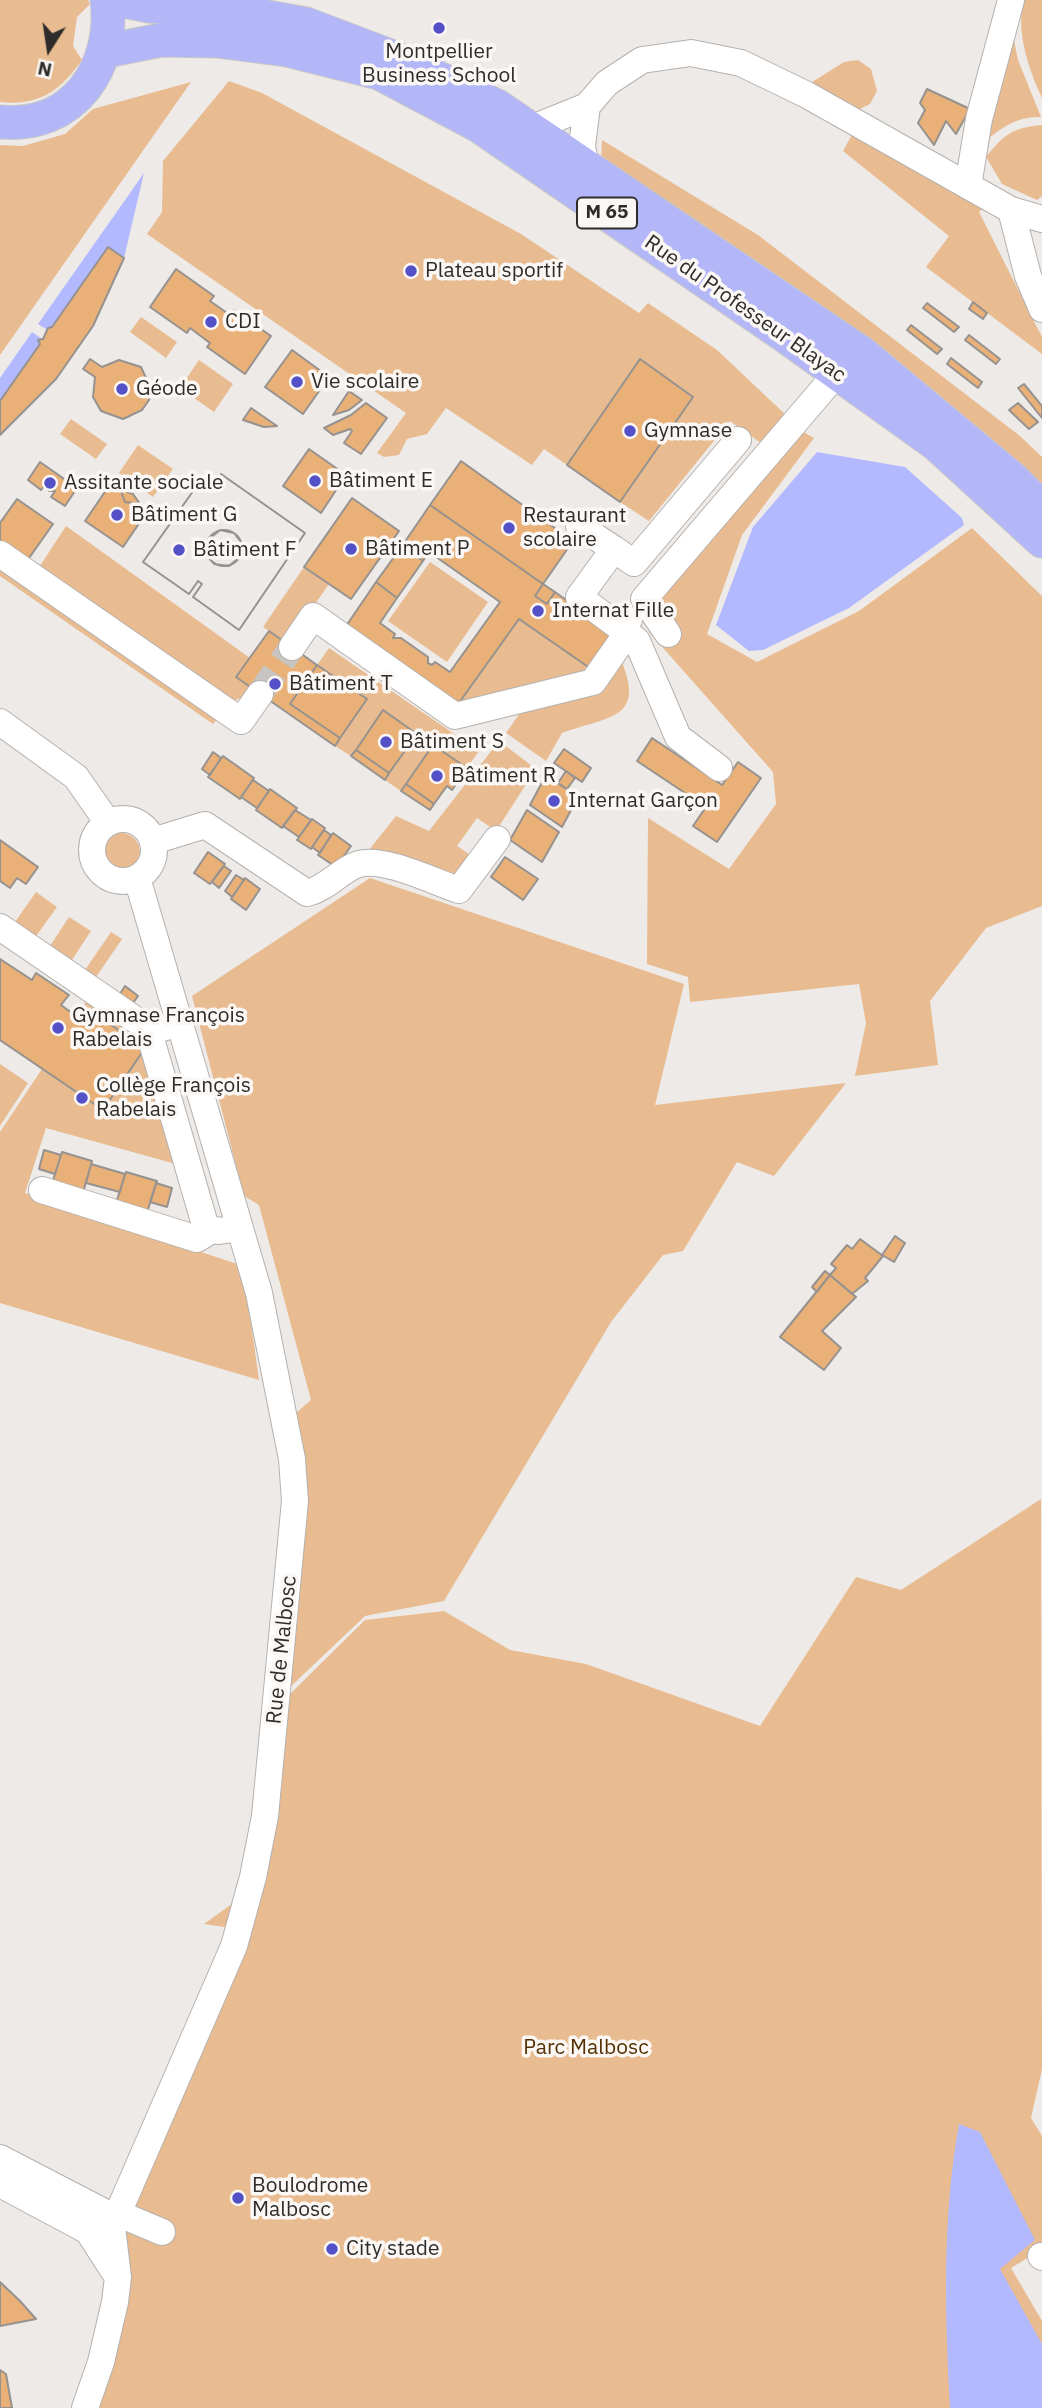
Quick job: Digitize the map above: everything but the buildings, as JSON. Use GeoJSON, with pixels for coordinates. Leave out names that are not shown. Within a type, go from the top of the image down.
{"type":"FeatureCollection","features":[{"type":"Feature","properties":{"kind":"main road"},"geometry":{"type":"LineString","coordinates":[[0,122],[37,119],[60,109],[80,94],[96,74],[106,51],[110,24],[107,0]]}},
{"type":"Feature","properties":{"kind":"main road","name":"Rue du Professeur Blayac"},"geometry":{"type":"LineString","coordinates":[[120,0],[160,7],[251,14],[306,24],[441,77],[497,106],[863,354],[1013,479],[1042,509]]}},
{"type":"Feature","properties":{"kind":"main road","name":"Rue du Professeur Blayac"},"geometry":{"type":"LineString","coordinates":[[106,51],[161,40],[217,41],[287,50],[379,73],[479,126],[837,373],[936,444],[1042,541]]}},
{"type":"Feature","properties":{"kind":"street"},"geometry":{"type":"LineString","coordinates":[[968,186],[979,118],[1011,0]]}},
{"type":"Feature","properties":{"kind":"street"},"geometry":{"type":"LineString","coordinates":[[530,129],[587,106],[607,83],[642,60],[691,53],[741,63],[807,95],[968,186],[1031,211],[1028,276],[1042,309]]}},
{"type":"Feature","properties":{"kind":"street"},"geometry":{"type":"LineString","coordinates":[[586,168],[582,146],[587,106]]}},
{"type":"Feature","properties":{"kind":"street"},"geometry":{"type":"LineString","coordinates":[[292,647],[313,616],[455,716],[593,682],[623,639],[622,629],[650,591],[837,373]]}},
{"type":"Feature","properties":{"kind":"street"},"geometry":{"type":"LineString","coordinates":[[719,768],[678,737],[637,640],[579,597],[624,556],[738,440]]}},
{"type":"Feature","properties":{"kind":"street"},"geometry":{"type":"LineString","coordinates":[[579,526],[624,556],[650,591],[668,634]]}},
{"type":"Feature","properties":{"kind":"street"},"geometry":{"type":"LineString","coordinates":[[0,554],[241,721],[260,694]]}},
{"type":"Feature","properties":{"kind":"street"},"geometry":{"type":"LineString","coordinates":[[0,722],[76,777],[108,823]]}},
{"type":"Feature","properties":{"kind":"street"},"geometry":{"type":"LineString","coordinates":[[0,743],[41,750]]}},
{"type":"Feature","properties":{"kind":"street"},"geometry":{"type":"LineString","coordinates":[[128,819],[139,823],[153,841],[152,863],[137,878],[116,880],[98,869],[92,848],[95,837],[108,823],[128,819]]}},
{"type":"Feature","properties":{"kind":"street"},"geometry":{"type":"LineString","coordinates":[[153,841],[205,825],[307,893],[322,889],[359,864],[387,865],[459,890],[497,839]]}},
{"type":"Feature","properties":{"kind":"street","name":"Rue de Malbosc"},"geometry":{"type":"LineString","coordinates":[[106,2224],[234,1946],[262,1828],[295,1501],[292,1459],[259,1293],[137,878]]}},
{"type":"Feature","properties":{"kind":"street"},"geometry":{"type":"LineString","coordinates":[[0,927],[152,1031]]}},
{"type":"Feature","properties":{"kind":"street"},"geometry":{"type":"LineString","coordinates":[[152,1031],[179,1023]]}},
{"type":"Feature","properties":{"kind":"street"},"geometry":{"type":"LineString","coordinates":[[152,1031],[151,1039],[165,1089],[206,1228],[210,1231]]}},
{"type":"Feature","properties":{"kind":"street"},"geometry":{"type":"LineString","coordinates":[[42,1190],[197,1239],[210,1231],[238,1228]]}},
{"type":"Feature","properties":{"kind":"street"},"geometry":{"type":"LineString","coordinates":[[0,2158],[106,2213],[118,2277],[104,2352],[85,2408]]}},
{"type":"Feature","properties":{"kind":"street"},"geometry":{"type":"LineString","coordinates":[[0,2184],[106,2224],[162,2232]]}},
{"type":"Feature","properties":{"kind":"green space"},"geometry":{"type":"Polygon","coordinates":[[[0,0],[88,0],[90,4],[77,17],[73,46],[82,60],[57,88],[38,99],[0,102],[0,0]]]}},
{"type":"Feature","properties":{"kind":"green space"},"geometry":{"type":"Polygon","coordinates":[[[1024,0],[1042,0],[1042,98],[1028,63],[1022,37],[1024,0]]]}},
{"type":"Feature","properties":{"kind":"green space"},"geometry":{"type":"Polygon","coordinates":[[[1012,31],[1018,60],[1041,117],[1025,118],[1012,123],[988,139],[1012,31]]]}},
{"type":"Feature","properties":{"kind":"green space"},"geometry":{"type":"Polygon","coordinates":[[[858,60],[871,69],[877,91],[870,104],[858,110],[809,84],[844,62],[858,60]]]}},
{"type":"Feature","properties":{"kind":"green space","name":"Plateau sportif"},"geometry":{"type":"Polygon","coordinates":[[[229,81],[262,93],[521,234],[639,313],[648,303],[717,350],[788,417],[764,445],[730,421],[649,521],[620,502],[693,397],[640,359],[567,465],[544,449],[532,465],[446,408],[427,434],[407,439],[399,455],[384,457],[377,453],[406,413],[147,234],[162,212],[163,161],[229,81]]]}},
{"type":"Feature","properties":{"kind":"green space"},"geometry":{"type":"Polygon","coordinates":[[[191,82],[0,355],[0,145],[23,146],[65,134],[93,109],[191,82]]]}},
{"type":"Feature","properties":{"kind":"green space"},"geometry":{"type":"Polygon","coordinates":[[[1042,125],[1042,196],[1037,200],[1002,184],[986,157],[1010,134],[1042,125]]]}},
{"type":"Feature","properties":{"kind":"green space"},"geometry":{"type":"Polygon","coordinates":[[[853,133],[985,206],[979,212],[1042,337],[1042,354],[926,267],[949,236],[843,151],[853,133]]]}},
{"type":"Feature","properties":{"kind":"green space"},"geometry":{"type":"Polygon","coordinates":[[[602,140],[758,235],[1020,436],[1042,457],[1042,487],[601,164],[602,140]]]}},
{"type":"Feature","properties":{"kind":"green space"},"geometry":{"type":"Polygon","coordinates":[[[141,317],[177,342],[166,358],[130,332],[141,317]]]}},
{"type":"Feature","properties":{"kind":"green space"},"geometry":{"type":"Polygon","coordinates":[[[199,360],[233,384],[214,412],[180,388],[199,360]]]}},
{"type":"Feature","properties":{"kind":"green space"},"geometry":{"type":"Polygon","coordinates":[[[71,419],[107,444],[96,459],[60,434],[71,419]]]}},
{"type":"Feature","properties":{"kind":"green space"},"geometry":{"type":"Polygon","coordinates":[[[800,430],[814,438],[742,535],[707,634],[757,662],[859,611],[972,528],[1042,596],[1042,906],[986,928],[930,1001],[938,1065],[855,1076],[866,1023],[859,984],[690,1002],[688,977],[647,964],[648,818],[729,869],[776,804],[773,772],[649,632],[657,612],[655,606],[800,430]]]}},
{"type":"Feature","properties":{"kind":"green space"},"geometry":{"type":"Polygon","coordinates":[[[138,445],[173,469],[153,497],[119,473],[138,445]]]}},
{"type":"Feature","properties":{"kind":"green space"},"geometry":{"type":"Polygon","coordinates":[[[66,526],[250,658],[257,691],[231,702],[38,569],[66,526]]]}},
{"type":"Feature","properties":{"kind":"green space"},"geometry":{"type":"Polygon","coordinates":[[[430,562],[488,602],[447,662],[388,621],[430,562]]]}},
{"type":"Feature","properties":{"kind":"green space"},"geometry":{"type":"Polygon","coordinates":[[[304,567],[329,584],[288,643],[263,627],[304,567]]]}},
{"type":"Feature","properties":{"kind":"green space"},"geometry":{"type":"Polygon","coordinates":[[[0,568],[219,717],[213,724],[0,576],[0,568]]]}},
{"type":"Feature","properties":{"kind":"green space"},"geometry":{"type":"Polygon","coordinates":[[[519,619],[594,671],[456,707],[519,619]]]}},
{"type":"Feature","properties":{"kind":"green space"},"geometry":{"type":"Polygon","coordinates":[[[329,648],[479,751],[467,768],[433,745],[401,791],[385,780],[417,733],[383,710],[351,756],[335,746],[367,699],[317,665],[329,648]]]}},
{"type":"Feature","properties":{"kind":"green space"},"geometry":{"type":"Polygon","coordinates":[[[619,655],[627,676],[629,692],[627,703],[620,711],[562,733],[546,761],[506,733],[522,710],[619,655]]]}},
{"type":"Feature","properties":{"kind":"green space"},"geometry":{"type":"Polygon","coordinates":[[[499,741],[536,769],[496,831],[477,818],[457,846],[475,858],[455,883],[365,855],[396,816],[429,831],[499,741]]]}},
{"type":"Feature","properties":{"kind":"green space"},"geometry":{"type":"Polygon","coordinates":[[[121,833],[134,839],[140,852],[134,865],[121,871],[108,865],[102,852],[108,839],[121,833]]]}},
{"type":"Feature","properties":{"kind":"green space"},"geometry":{"type":"Polygon","coordinates":[[[370,878],[684,984],[655,1105],[846,1083],[774,1176],[737,1162],[683,1251],[663,1255],[611,1322],[444,1601],[365,1616],[287,1690],[306,1499],[297,1412],[311,1400],[259,1205],[244,1196],[192,996],[370,878]]]}},
{"type":"Feature","properties":{"kind":"green space"},"geometry":{"type":"Polygon","coordinates":[[[36,892],[57,907],[34,939],[13,925],[36,892]]]}},
{"type":"Feature","properties":{"kind":"green space"},"geometry":{"type":"Polygon","coordinates":[[[69,917],[91,931],[70,963],[48,949],[69,917]]]}},
{"type":"Feature","properties":{"kind":"green space"},"geometry":{"type":"Polygon","coordinates":[[[111,932],[122,939],[94,980],[83,973],[111,932]]]}},
{"type":"Feature","properties":{"kind":"green space"},"geometry":{"type":"Polygon","coordinates":[[[91,995],[144,1029],[183,1166],[46,1128],[25,1193],[243,1266],[259,1380],[0,1303],[0,1132],[42,1069],[103,1110],[145,1048],[83,1006],[91,995]]]}},
{"type":"Feature","properties":{"kind":"green space"},"geometry":{"type":"Polygon","coordinates":[[[0,1064],[28,1083],[0,1126],[0,1064]]]}},
{"type":"Feature","properties":{"kind":"green space","name":"Parc Malbosc"},"geometry":{"type":"Polygon","coordinates":[[[1041,1499],[1042,2069],[1031,2118],[1042,2136],[1042,2249],[1011,2268],[1042,2321],[1042,2408],[83,2408],[113,2252],[245,1930],[204,1924],[261,1883],[285,1699],[365,1620],[444,1611],[510,1650],[586,1664],[760,1726],[856,1577],[901,1590],[1041,1499]]]}},
{"type":"Feature","properties":{"kind":"water"},"geometry":{"type":"Polygon","coordinates":[[[144,173],[124,258],[108,247],[52,327],[48,328],[49,331],[38,324],[144,173]]]}},
{"type":"Feature","properties":{"kind":"water"},"geometry":{"type":"Polygon","coordinates":[[[32,332],[42,339],[38,340],[40,344],[0,401],[0,378],[32,332]]]}},
{"type":"Feature","properties":{"kind":"water"},"geometry":{"type":"Polygon","coordinates":[[[817,452],[905,467],[962,518],[964,525],[849,608],[763,650],[749,651],[716,625],[753,527],[817,452]]]}},
{"type":"Feature","properties":{"kind":"water"},"geometry":{"type":"Polygon","coordinates":[[[959,2124],[980,2132],[1035,2240],[1000,2269],[1042,2344],[1042,2408],[950,2408],[946,2301],[947,2230],[959,2124]]]}},
{"type":"Feature","properties":{"kind":"tunnel"},"geometry":{"type":"LineString","coordinates":[[260,694],[292,647]]}},
{"type":"Feature","properties":{"kind":"place","name":"Montpellier Business School"},"geometry":{"type":"Point","coordinates":[439,28]}},
{"type":"Feature","properties":{"kind":"place","name":"Plateau sportif"},"geometry":{"type":"Point","coordinates":[411,271]}},
{"type":"Feature","properties":{"kind":"place","name":"CDI"},"geometry":{"type":"Point","coordinates":[211,322]}},
{"type":"Feature","properties":{"kind":"place","name":"Vie scolaire"},"geometry":{"type":"Point","coordinates":[297,382]}},
{"type":"Feature","properties":{"kind":"place","name":"Géode"},"geometry":{"type":"Point","coordinates":[122,389]}},
{"type":"Feature","properties":{"kind":"place","name":"Gymnase"},"geometry":{"type":"Point","coordinates":[630,431]}},
{"type":"Feature","properties":{"kind":"place","name":"Bâtiment E"},"geometry":{"type":"Point","coordinates":[315,481]}},
{"type":"Feature","properties":{"kind":"place","name":"Assitante sociale"},"geometry":{"type":"Point","coordinates":[50,483]}},
{"type":"Feature","properties":{"kind":"place","name":"Bâtiment G"},"geometry":{"type":"Point","coordinates":[117,515]}},
{"type":"Feature","properties":{"kind":"place","name":"Restaurant scolaire"},"geometry":{"type":"Point","coordinates":[509,528]}},
{"type":"Feature","properties":{"kind":"place","name":"Bâtiment P"},"geometry":{"type":"Point","coordinates":[351,549]}},
{"type":"Feature","properties":{"kind":"place","name":"Bâtiment F"},"geometry":{"type":"Point","coordinates":[179,550]}},
{"type":"Feature","properties":{"kind":"place","name":"Internat Fille"},"geometry":{"type":"Point","coordinates":[538,611]}},
{"type":"Feature","properties":{"kind":"place","name":"Bâtiment T"},"geometry":{"type":"Point","coordinates":[275,684]}},
{"type":"Feature","properties":{"kind":"place","name":"Bâtiment S"},"geometry":{"type":"Point","coordinates":[386,742]}},
{"type":"Feature","properties":{"kind":"place","name":"Bâtiment R"},"geometry":{"type":"Point","coordinates":[437,776]}},
{"type":"Feature","properties":{"kind":"place","name":"Internat Garçon"},"geometry":{"type":"Point","coordinates":[554,801]}},
{"type":"Feature","properties":{"kind":"place","name":"Gymnase François Rabelais"},"geometry":{"type":"Point","coordinates":[58,1028]}},
{"type":"Feature","properties":{"kind":"place","name":"Collège François Rabelais"},"geometry":{"type":"Point","coordinates":[82,1098]}},
{"type":"Feature","properties":{"kind":"place","name":"Boulodrome Malbosc"},"geometry":{"type":"Point","coordinates":[238,2198]}},
{"type":"Feature","properties":{"kind":"place","name":"City stade"},"geometry":{"type":"Point","coordinates":[332,2249]}}]}
